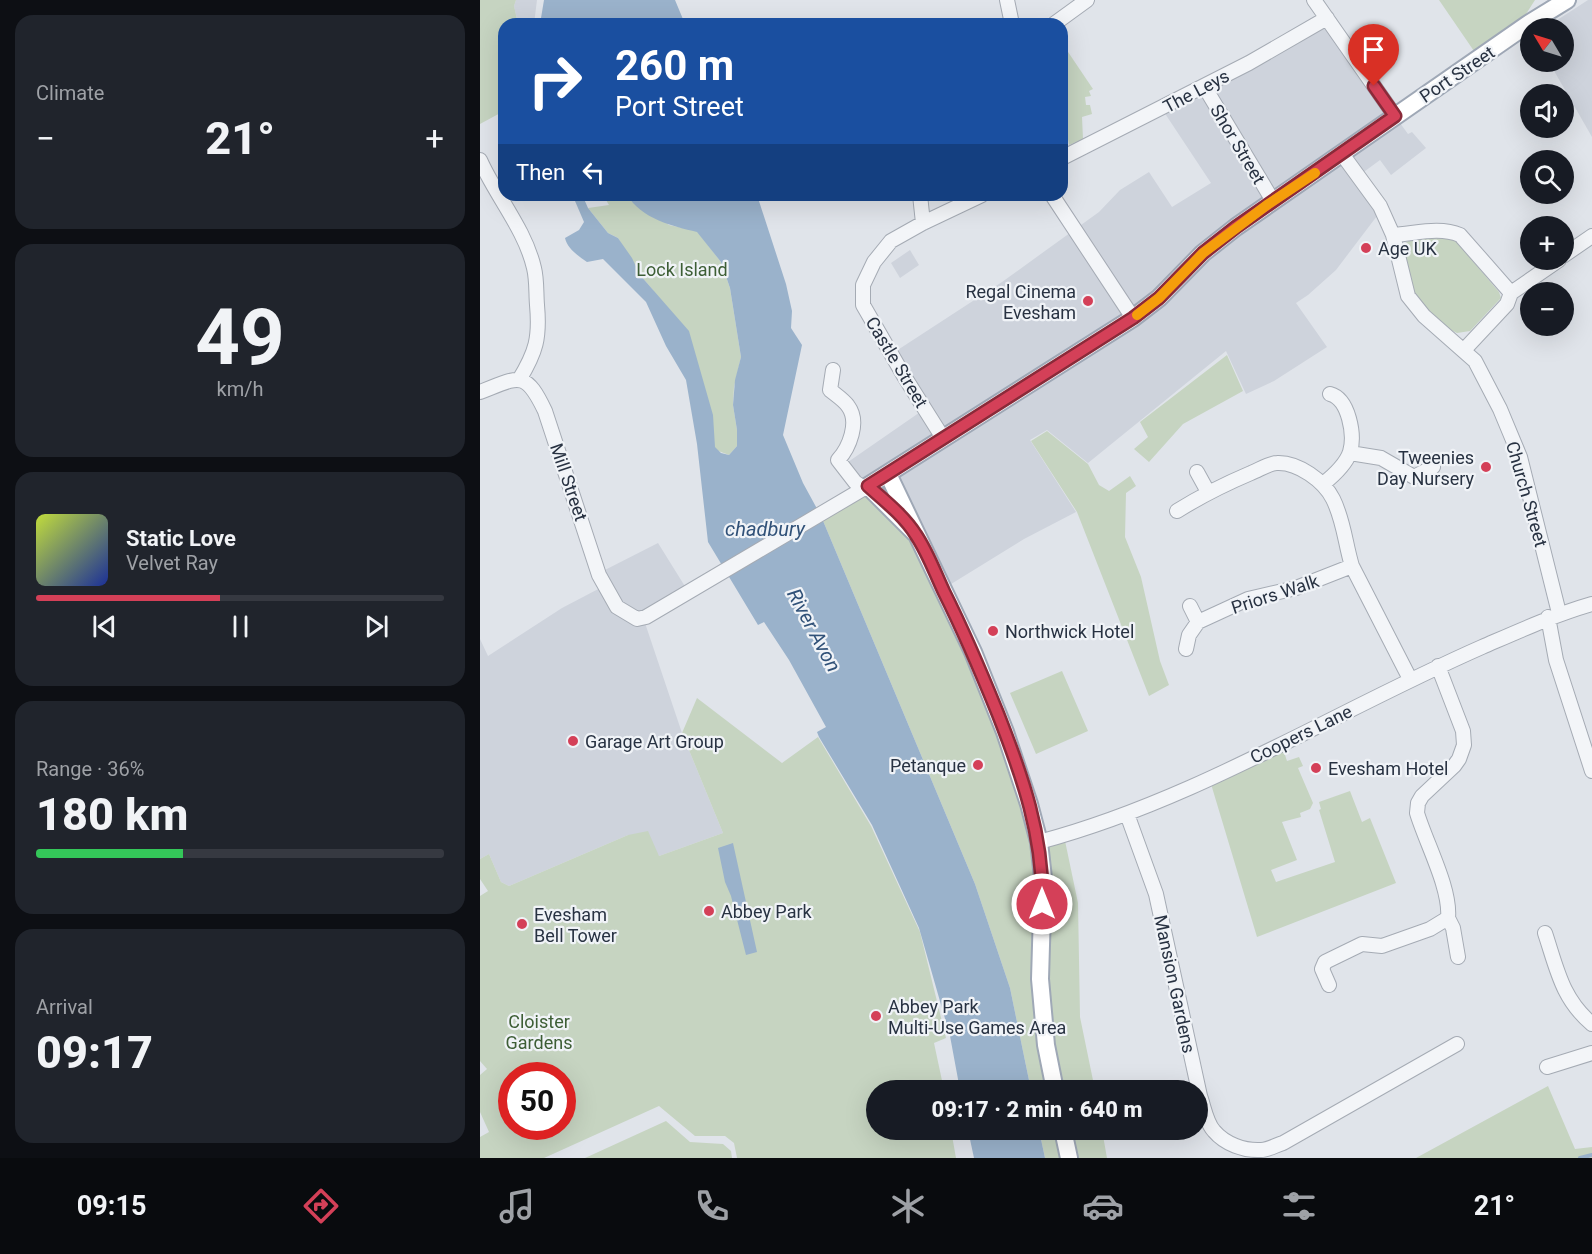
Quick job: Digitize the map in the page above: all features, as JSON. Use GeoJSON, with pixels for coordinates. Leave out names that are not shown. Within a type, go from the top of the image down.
{"type":"FeatureCollection","features":[{"type":"Feature","properties":{"kind":"main road","name":"Port Street"},"geometry":{"type":"LineString","coordinates":[[1537,18],[1548,0]]}},
{"type":"Feature","properties":{"kind":"main road","name":"Port Street"},"geometry":{"type":"LineString","coordinates":[[1538,18],[1567,0]]}},
{"type":"Feature","properties":{"kind":"main road","name":"Port Street"},"geometry":{"type":"LineString","coordinates":[[867,487],[1133,318],[1159,298],[1203,253],[1273,201],[1520,30]]}},
{"type":"Feature","properties":{"kind":"main road"},"geometry":{"type":"LineString","coordinates":[[888,474],[915,533],[935,569],[985,681],[1017,766],[1039,842],[1043,878],[1040,980],[1046,1045],[1053,1080]]}},
{"type":"Feature","properties":{"kind":"main road"},"geometry":{"type":"LineString","coordinates":[[867,487],[887,503],[915,533]]}},
{"type":"Feature","properties":{"kind":"main road"},"geometry":{"type":"LineString","coordinates":[[1065,1140],[1069,1158]]}},
{"type":"Feature","properties":{"kind":"street"},"geometry":{"type":"LineString","coordinates":[[1007,0],[1011,18]]}},
{"type":"Feature","properties":{"kind":"street"},"geometry":{"type":"LineString","coordinates":[[1062,18],[1087,0]]}},
{"type":"Feature","properties":{"kind":"street"},"geometry":{"type":"LineString","coordinates":[[1314,0],[1395,116]]}},
{"type":"Feature","properties":{"kind":"street","name":"The Leys"},"geometry":{"type":"LineString","coordinates":[[1068,155],[1204,86],[1327,18]]}},
{"type":"Feature","properties":{"kind":"street","name":"Shor Street"},"geometry":{"type":"LineString","coordinates":[[1204,86],[1273,201]]}},
{"type":"Feature","properties":{"kind":"street","name":"Church Street"},"geometry":{"type":"LineString","coordinates":[[1342,154],[1380,206],[1393,235],[1408,296],[1424,316],[1475,361],[1500,409],[1520,458],[1554,615],[1556,660],[1592,771]]}},
{"type":"Feature","properties":{"kind":"street"},"geometry":{"type":"LineString","coordinates":[[480,160],[498,193]]}},
{"type":"Feature","properties":{"kind":"street"},"geometry":{"type":"LineString","coordinates":[[480,392],[513,379],[519,380],[533,357],[537,339],[538,320],[534,268],[521,236],[502,201]]}},
{"type":"Feature","properties":{"kind":"street"},"geometry":{"type":"LineString","coordinates":[[921,201],[923,223],[969,201]]}},
{"type":"Feature","properties":{"kind":"street"},"geometry":{"type":"LineString","coordinates":[[1056,201],[1133,318]]}},
{"type":"Feature","properties":{"kind":"street","name":"Castle Street"},"geometry":{"type":"LineString","coordinates":[[923,223],[891,241],[882,251],[863,285],[863,305],[943,438]]}},
{"type":"Feature","properties":{"kind":"street"},"geometry":{"type":"LineString","coordinates":[[1393,235],[1438,231],[1451,231],[1460,235],[1511,293]]}},
{"type":"Feature","properties":{"kind":"street"},"geometry":{"type":"LineString","coordinates":[[1574,248],[1592,236]]}},
{"type":"Feature","properties":{"kind":"street"},"geometry":{"type":"LineString","coordinates":[[1464,350],[1507,304],[1511,293],[1544,270]]}},
{"type":"Feature","properties":{"kind":"street"},"geometry":{"type":"LineString","coordinates":[[833,370],[830,390],[850,408],[853,423],[851,439],[846,450],[837,460],[851,474],[855,482],[867,487]]}},
{"type":"Feature","properties":{"kind":"street","name":"Mill Street"},"geometry":{"type":"LineString","coordinates":[[519,380],[535,390],[545,411],[599,575],[609,596],[617,607],[637,620]]}},
{"type":"Feature","properties":{"kind":"street"},"geometry":{"type":"LineString","coordinates":[[1323,484],[1334,475],[1350,453],[1352,437],[1348,416],[1340,400],[1336,395],[1330,394]]}},
{"type":"Feature","properties":{"kind":"street"},"geometry":{"type":"LineString","coordinates":[[1350,453],[1381,458],[1414,477],[1433,467]]}},
{"type":"Feature","properties":{"kind":"street"},"geometry":{"type":"LineString","coordinates":[[1177,511],[1208,492],[1274,463],[1290,465],[1323,484],[1333,497],[1344,524],[1347,551],[1352,566],[1410,679]]}},
{"type":"Feature","properties":{"kind":"street"},"geometry":{"type":"LineString","coordinates":[[1197,472],[1208,492]]}},
{"type":"Feature","properties":{"kind":"street","name":"Port Street"},"geometry":{"type":"LineString","coordinates":[[637,620],[867,487]]}},
{"type":"Feature","properties":{"kind":"street","name":"Priors Walk"},"geometry":{"type":"LineString","coordinates":[[1198,622],[1248,599],[1296,588],[1352,566]]}},
{"type":"Feature","properties":{"kind":"street","name":"Coopers Lane"},"geometry":{"type":"LineString","coordinates":[[1039,842],[1127,814],[1188,788],[1438,666],[1554,615],[1592,604]]}},
{"type":"Feature","properties":{"kind":"street"},"geometry":{"type":"LineString","coordinates":[[1186,649],[1189,635],[1198,622],[1190,606]]}},
{"type":"Feature","properties":{"kind":"street"},"geometry":{"type":"LineString","coordinates":[[1438,666],[1463,731],[1464,745],[1454,766],[1422,796],[1418,803],[1417,813],[1444,890],[1449,909],[1448,918],[1453,928],[1458,957]]}},
{"type":"Feature","properties":{"kind":"street","name":"Mansion Gardens"},"geometry":{"type":"LineString","coordinates":[[1127,814],[1156,894],[1200,1096],[1208,1122],[1214,1131],[1228,1143],[1263,1150],[1283,1143],[1457,1044]]}},
{"type":"Feature","properties":{"kind":"street"},"geometry":{"type":"LineString","coordinates":[[1329,985],[1322,969],[1325,962],[1362,944],[1383,946],[1403,940],[1430,929],[1448,918]]}},
{"type":"Feature","properties":{"kind":"street"},"geometry":{"type":"LineString","coordinates":[[1544,934],[1571,1003],[1592,1024]]}},
{"type":"Feature","properties":{"kind":"street"},"geometry":{"type":"LineString","coordinates":[[1547,1066],[1592,1053]]}},
{"type":"Feature","properties":{"kind":"shaded area"},"geometry":{"type":"Polygon","coordinates":[[[516,0],[537,0],[535,18],[517,18],[514,6],[516,0]]]}},
{"type":"Feature","properties":{"kind":"shaded area"},"geometry":{"type":"Polygon","coordinates":[[[1588,0],[1592,0],[1592,137],[1574,106],[1574,84],[1562,84],[1555,72],[1574,72],[1574,18],[1560,18],[1588,0]]]}},
{"type":"Feature","properties":{"kind":"shaded area"},"geometry":{"type":"Polygon","coordinates":[[[1325,20],[1408,134],[1412,132],[1426,148],[1391,175],[1380,160],[1357,177],[1380,212],[1336,270],[1296,303],[1327,347],[1274,381],[1246,394],[1226,351],[1088,463],[1047,430],[1030,440],[1076,512],[1024,539],[943,589],[862,484],[848,462],[926,408],[893,353],[1002,282],[1099,212],[1120,190],[1149,172],[1172,207],[1211,183],[1162,109],[1325,20]]]}},
{"type":"Feature","properties":{"kind":"shaded area"},"geometry":{"type":"Polygon","coordinates":[[[910,250],[919,265],[900,278],[891,263],[910,250]]]}},
{"type":"Feature","properties":{"kind":"shaded area"},"geometry":{"type":"Polygon","coordinates":[[[658,543],[691,596],[645,623],[682,733],[723,833],[659,856],[628,835],[509,886],[501,882],[489,854],[480,859],[480,639],[488,656],[562,608],[604,586],[599,573],[658,543]]]}},
{"type":"Feature","properties":{"kind":"green space"},"geometry":{"type":"Polygon","coordinates":[[[480,0],[516,0],[514,6],[517,18],[498,18],[498,114],[480,124],[480,0]]]}},
{"type":"Feature","properties":{"kind":"green space"},"geometry":{"type":"Polygon","coordinates":[[[1439,0],[1535,0],[1526,14],[1476,54],[1439,0]]]}},
{"type":"Feature","properties":{"kind":"green space"},"geometry":{"type":"Polygon","coordinates":[[[1068,52],[1093,89],[1089,91],[1091,96],[1085,97],[1086,105],[1090,105],[1092,114],[1082,117],[1083,139],[1069,145],[1068,52]]]}},
{"type":"Feature","properties":{"kind":"green space","name":"Lock Island"},"geometry":{"type":"Polygon","coordinates":[[[607,201],[638,201],[669,225],[697,231],[721,262],[730,288],[741,357],[734,387],[733,405],[737,446],[729,455],[713,449],[653,290],[640,275],[618,238],[608,233],[588,208],[609,205],[607,201]]]}},
{"type":"Feature","properties":{"kind":"green space"},"geometry":{"type":"Polygon","coordinates":[[[1434,236],[1454,239],[1499,292],[1501,298],[1470,331],[1457,333],[1443,326],[1413,295],[1412,280],[1402,249],[1404,244],[1412,239],[1434,236]]]}},
{"type":"Feature","properties":{"kind":"green space"},"geometry":{"type":"Polygon","coordinates":[[[1227,355],[1243,391],[1183,424],[1149,462],[1134,449],[1148,437],[1140,422],[1227,355]]]}},
{"type":"Feature","properties":{"kind":"green space"},"geometry":{"type":"Polygon","coordinates":[[[1047,431],[1088,464],[1099,485],[1109,491],[1130,476],[1136,486],[1126,493],[1125,537],[1141,577],[1160,661],[1169,685],[1149,696],[1077,512],[1031,441],[1047,431]]]}},
{"type":"Feature","properties":{"kind":"green space"},"geometry":{"type":"Polygon","coordinates":[[[868,486],[935,569],[1039,842],[1064,836],[1078,903],[1080,1017],[1093,1080],[1029,1080],[1010,988],[975,884],[821,516],[868,486]]]}},
{"type":"Feature","properties":{"kind":"green space"},"geometry":{"type":"Polygon","coordinates":[[[1062,671],[1088,731],[1036,754],[1010,693],[1062,671]]]}},
{"type":"Feature","properties":{"kind":"green space","name":"Abbey Park"},"geometry":{"type":"Polygon","coordinates":[[[697,698],[782,763],[818,737],[871,826],[920,932],[946,1038],[934,1043],[942,1080],[866,1080],[866,1140],[953,1140],[956,1158],[737,1158],[734,1143],[725,1136],[695,1136],[659,1106],[544,1158],[480,1158],[480,1137],[489,1132],[480,1112],[480,1075],[487,1069],[480,1061],[480,896],[488,891],[480,879],[480,859],[489,854],[501,882],[509,886],[628,835],[648,831],[659,856],[723,833],[682,733],[697,698]]]}},
{"type":"Feature","properties":{"kind":"green space"},"geometry":{"type":"Polygon","coordinates":[[[1283,749],[1287,761],[1299,757],[1303,766],[1298,768],[1313,803],[1310,809],[1300,813],[1301,817],[1282,822],[1297,860],[1271,870],[1276,882],[1335,862],[1319,810],[1321,809],[1319,802],[1350,791],[1362,822],[1370,818],[1396,883],[1257,937],[1211,784],[1283,749]]]}},
{"type":"Feature","properties":{"kind":"green space"},"geometry":{"type":"Polygon","coordinates":[[[1548,1086],[1575,1149],[1592,1147],[1592,1158],[1416,1158],[1548,1086]]]}},
{"type":"Feature","properties":{"kind":"green space"},"geometry":{"type":"Polygon","coordinates":[[[666,1121],[690,1142],[723,1144],[731,1151],[732,1158],[585,1158],[666,1121]]]}},
{"type":"Feature","properties":{"kind":"green space"},"geometry":{"type":"Polygon","coordinates":[[[1041,1140],[1104,1140],[1107,1158],[1045,1158],[1041,1140]]]}},
{"type":"Feature","properties":{"kind":"water"},"geometry":{"type":"Polygon","coordinates":[[[544,0],[675,0],[682,18],[541,18],[544,0]]]}},
{"type":"Feature","properties":{"kind":"water","name":"chadbury"},"geometry":{"type":"Polygon","coordinates":[[[575,201],[585,201],[608,233],[618,238],[632,258],[640,275],[689,331],[713,415],[715,447],[721,453],[729,455],[737,446],[733,405],[735,380],[741,357],[730,288],[721,262],[697,232],[668,224],[641,210],[632,201],[759,201],[786,284],[792,311],[791,328],[802,345],[783,435],[803,483],[821,516],[975,884],[1010,988],[1029,1080],[958,1080],[950,1036],[919,928],[872,825],[819,737],[817,732],[826,727],[789,660],[764,622],[758,625],[708,542],[697,444],[686,380],[666,346],[646,302],[603,259],[587,262],[573,252],[566,242],[565,238],[579,230],[584,222],[575,201]]]}},
{"type":"Feature","properties":{"kind":"water"},"geometry":{"type":"Polygon","coordinates":[[[733,843],[757,952],[746,955],[731,896],[725,882],[718,848],[733,843]]]}},
{"type":"Feature","properties":{"kind":"water"},"geometry":{"type":"Polygon","coordinates":[[[970,1140],[1041,1140],[1045,1158],[974,1158],[970,1140]]]}},
{"type":"Feature","properties":{"kind":"waterway"},"geometry":{"type":"LineString","coordinates":[[1580,1158],[1592,1155]]}},
{"type":"Feature","properties":{"kind":"slow traffic"},"geometry":{"type":"LineString","coordinates":[[1137,315],[1159,298],[1203,253],[1236,227],[1315,173]]}},
{"type":"Feature","properties":{"kind":"place","name":"Age UK"},"geometry":{"type":"Point","coordinates":[1366,248]}},
{"type":"Feature","properties":{"kind":"place","name":"Regal Cinema Evesham"},"geometry":{"type":"Point","coordinates":[1088,301]}},
{"type":"Feature","properties":{"kind":"place","name":"Tweenies Day Nursery"},"geometry":{"type":"Point","coordinates":[1486,467]}},
{"type":"Feature","properties":{"kind":"place","name":"Northwick Hotel"},"geometry":{"type":"Point","coordinates":[993,631]}},
{"type":"Feature","properties":{"kind":"place","name":"Garage Art Group"},"geometry":{"type":"Point","coordinates":[573,741]}},
{"type":"Feature","properties":{"kind":"place","name":"Petanque"},"geometry":{"type":"Point","coordinates":[978,765]}},
{"type":"Feature","properties":{"kind":"place","name":"Evesham Hotel"},"geometry":{"type":"Point","coordinates":[1316,768]}},
{"type":"Feature","properties":{"kind":"place","name":"Abbey Park"},"geometry":{"type":"Point","coordinates":[709,911]}},
{"type":"Feature","properties":{"kind":"place","name":"Evesham Bell Tower"},"geometry":{"type":"Point","coordinates":[522,924]}},
{"type":"Feature","properties":{"kind":"place","name":"Abbey Park Multi-Use Games Area"},"geometry":{"type":"Point","coordinates":[876,1016]}},
{"type":"Feature","properties":{"kind":"route"},"geometry":{"type":"LineString","coordinates":[[1042,904],[1043,878],[1039,842],[1029,804],[1005,732],[973,652],[935,569],[915,533],[868,486],[1133,318],[1159,298],[1203,253],[1236,227],[1395,116],[1374,86]]}},
{"type":"Feature","properties":{"kind":"water label","name":"River Avon"},"geometry":{"type":"Point","coordinates":[814,630]}},
{"type":"Feature","properties":{"kind":"park label","name":"Cloister Gardens"},"geometry":{"type":"Point","coordinates":[539,1031]}}]}
